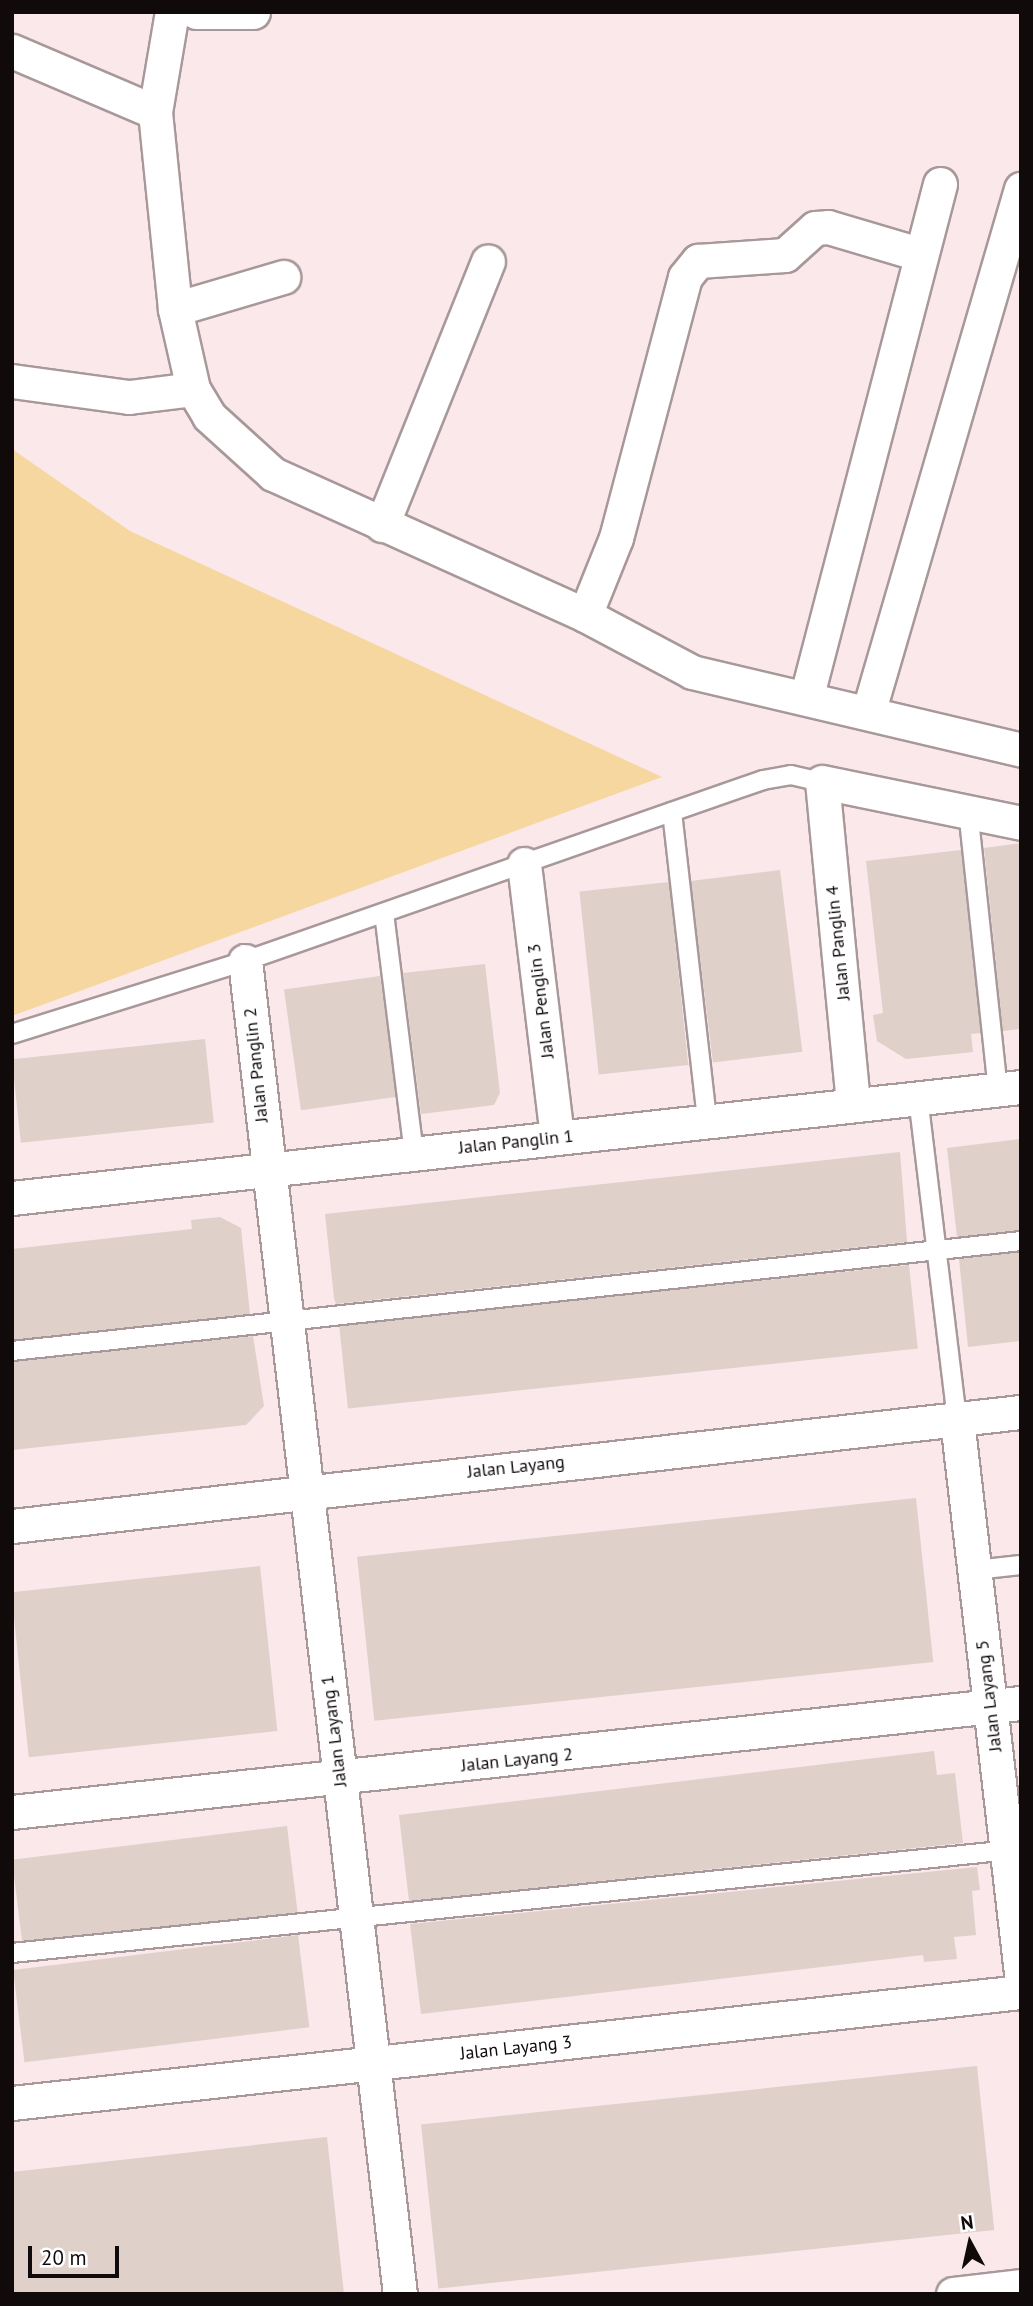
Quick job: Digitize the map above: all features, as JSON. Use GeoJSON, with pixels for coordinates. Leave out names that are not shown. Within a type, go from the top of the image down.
{"type":"FeatureCollection","features":[{"type":"Feature","properties":{"kind":"street"},"geometry":{"type":"LineString","coordinates":[[173,12],[155,112],[175,309],[193,389],[209,416],[273,474],[585,615],[691,672],[807,695],[1021,750]]}},
{"type":"Feature","properties":{"kind":"street"},"geometry":{"type":"LineString","coordinates":[[196,12],[253,12]]}},
{"type":"Feature","properties":{"kind":"street"},"geometry":{"type":"LineString","coordinates":[[12,51],[155,112]]}},
{"type":"Feature","properties":{"kind":"street"},"geometry":{"type":"LineString","coordinates":[[807,695],[919,254],[940,184]]}},
{"type":"Feature","properties":{"kind":"street"},"geometry":{"type":"LineString","coordinates":[[869,710],[1021,189]]}},
{"type":"Feature","properties":{"kind":"street"},"geometry":{"type":"LineString","coordinates":[[585,615],[617,538],[685,277],[698,261],[785,255],[815,228],[828,227],[919,254]]}},
{"type":"Feature","properties":{"kind":"street"},"geometry":{"type":"LineString","coordinates":[[382,524],[488,261]]}},
{"type":"Feature","properties":{"kind":"street"},"geometry":{"type":"LineString","coordinates":[[175,309],[284,277]]}},
{"type":"Feature","properties":{"kind":"street"},"geometry":{"type":"LineString","coordinates":[[12,381],[129,397],[193,389]]}},
{"type":"Feature","properties":{"kind":"street"},"geometry":{"type":"LineString","coordinates":[[822,782],[1021,823]]}},
{"type":"Feature","properties":{"kind":"street","name":"Jalan Panglin 4"},"geometry":{"type":"LineString","coordinates":[[822,782],[853,1103]]}},
{"type":"Feature","properties":{"kind":"street","name":"Jalan Penglin 3"},"geometry":{"type":"LineString","coordinates":[[524,864],[557,1137]]}},
{"type":"Feature","properties":{"kind":"street","name":"Jalan Panglin 2"},"geometry":{"type":"LineString","coordinates":[[245,961],[268,1169]]}},
{"type":"Feature","properties":{"kind":"street","name":"Jalan Panglin 1"},"geometry":{"type":"LineString","coordinates":[[12,1198],[853,1103],[1009,1088]]}},
{"type":"Feature","properties":{"kind":"street","name":"Jalan Layang 1"},"geometry":{"type":"LineString","coordinates":[[268,1169],[400,2294]]}},
{"type":"Feature","properties":{"kind":"street","name":"Jalan Layang"},"geometry":{"type":"LineString","coordinates":[[12,1526],[305,1490],[1021,1412]]}},
{"type":"Feature","properties":{"kind":"street","name":"Jalan Layang 5"},"geometry":{"type":"LineString","coordinates":[[957,1420],[975,1570],[1006,1705],[1021,1973]]}},
{"type":"Feature","properties":{"kind":"street","name":"Jalan Layang 2"},"geometry":{"type":"LineString","coordinates":[[12,1812],[339,1780],[1006,1705]]}},
{"type":"Feature","properties":{"kind":"street","name":"Jalan Layang 3"},"geometry":{"type":"LineString","coordinates":[[12,2103],[1021,1992]]}},
{"type":"Feature","properties":{"kind":"street"},"geometry":{"type":"LineString","coordinates":[[953,2294],[1021,2286]]}},
{"type":"Feature","properties":{"kind":"lane"},"geometry":{"type":"LineString","coordinates":[[12,1034],[245,961],[763,779],[791,775],[822,782]]}},
{"type":"Feature","properties":{"kind":"lane"},"geometry":{"type":"LineString","coordinates":[[968,810],[1009,1088]]}},
{"type":"Feature","properties":{"kind":"lane"},"geometry":{"type":"LineString","coordinates":[[672,812],[708,1121]]}},
{"type":"Feature","properties":{"kind":"lane"},"geometry":{"type":"LineString","coordinates":[[384,913],[414,1153]]}},
{"type":"Feature","properties":{"kind":"lane"},"geometry":{"type":"LineString","coordinates":[[918,1097],[957,1420]]}},
{"type":"Feature","properties":{"kind":"lane"},"geometry":{"type":"LineString","coordinates":[[12,1351],[1021,1241]]}},
{"type":"Feature","properties":{"kind":"lane"},"geometry":{"type":"LineString","coordinates":[[975,1570],[1021,1565]]}},
{"type":"Feature","properties":{"kind":"lane"},"geometry":{"type":"LineString","coordinates":[[12,1953],[1014,1850]]}},
{"type":"Feature","properties":{"kind":"shaded area"},"geometry":{"type":"Polygon","coordinates":[[[12,449],[130,531],[662,777],[12,1016],[12,449]]]}},
{"type":"Feature","properties":{"kind":"building"},"geometry":{"type":"Polygon","coordinates":[[[1021,843],[1021,1029],[1003,1031],[984,848],[1021,843]]]}},
{"type":"Feature","properties":{"kind":"building"},"geometry":{"type":"Polygon","coordinates":[[[961,850],[981,1033],[971,1034],[973,1052],[906,1059],[877,1041],[873,1015],[883,1013],[866,861],[961,850]]]}},
{"type":"Feature","properties":{"kind":"building"},"geometry":{"type":"Polygon","coordinates":[[[780,870],[802,1052],[713,1063],[691,881],[780,870]]]}},
{"type":"Feature","properties":{"kind":"building"},"geometry":{"type":"Polygon","coordinates":[[[669,882],[688,1065],[599,1074],[579,891],[669,882]]]}},
{"type":"Feature","properties":{"kind":"building"},"geometry":{"type":"Polygon","coordinates":[[[485,964],[500,1093],[494,1105],[421,1114],[403,973],[485,964]]]}},
{"type":"Feature","properties":{"kind":"building"},"geometry":{"type":"Polygon","coordinates":[[[380,976],[397,1097],[301,1110],[284,989],[380,976]]]}},
{"type":"Feature","properties":{"kind":"building"},"geometry":{"type":"Polygon","coordinates":[[[205,1039],[214,1123],[21,1143],[12,1059],[205,1039]]]}},
{"type":"Feature","properties":{"kind":"building"},"geometry":{"type":"Polygon","coordinates":[[[1021,1139],[1021,1230],[957,1237],[947,1148],[1021,1139]]]}},
{"type":"Feature","properties":{"kind":"building"},"geometry":{"type":"Polygon","coordinates":[[[900,1152],[907,1242],[336,1304],[334,1298],[325,1214],[900,1152]]]}},
{"type":"Feature","properties":{"kind":"building"},"geometry":{"type":"Polygon","coordinates":[[[220,1217],[241,1228],[250,1314],[12,1340],[12,1249],[192,1229],[191,1220],[220,1217]]]}},
{"type":"Feature","properties":{"kind":"building"},"geometry":{"type":"Polygon","coordinates":[[[1021,1252],[1021,1341],[968,1347],[959,1259],[1021,1252]]]}},
{"type":"Feature","properties":{"kind":"building"},"geometry":{"type":"Polygon","coordinates":[[[909,1265],[918,1349],[348,1408],[339,1325],[909,1265]]]}},
{"type":"Feature","properties":{"kind":"building"},"geometry":{"type":"Polygon","coordinates":[[[253,1336],[264,1406],[246,1425],[12,1450],[12,1362],[253,1336]]]}},
{"type":"Feature","properties":{"kind":"building"},"geometry":{"type":"Polygon","coordinates":[[[916,1498],[933,1662],[374,1721],[357,1557],[916,1498]]]}},
{"type":"Feature","properties":{"kind":"building"},"geometry":{"type":"Polygon","coordinates":[[[260,1566],[277,1731],[29,1757],[12,1592],[260,1566]]]}},
{"type":"Feature","properties":{"kind":"building"},"geometry":{"type":"Polygon","coordinates":[[[934,1751],[937,1775],[955,1773],[963,1843],[409,1901],[399,1815],[934,1751]]]}},
{"type":"Feature","properties":{"kind":"building"},"geometry":{"type":"Polygon","coordinates":[[[287,1826],[298,1912],[23,1946],[12,1860],[287,1826]]]}},
{"type":"Feature","properties":{"kind":"building"},"geometry":{"type":"Polygon","coordinates":[[[977,1867],[980,1890],[972,1891],[976,1935],[954,1937],[957,1959],[924,1962],[923,1955],[421,2014],[410,1924],[977,1867]]]}},
{"type":"Feature","properties":{"kind":"building"},"geometry":{"type":"Polygon","coordinates":[[[298,1935],[309,2027],[24,2062],[13,1970],[298,1935]]]}},
{"type":"Feature","properties":{"kind":"building"},"geometry":{"type":"Polygon","coordinates":[[[977,2066],[994,2230],[438,2289],[421,2124],[977,2066]]]}},
{"type":"Feature","properties":{"kind":"building"},"geometry":{"type":"Polygon","coordinates":[[[327,2137],[344,2294],[12,2294],[12,2172],[327,2137]]]}}]}
